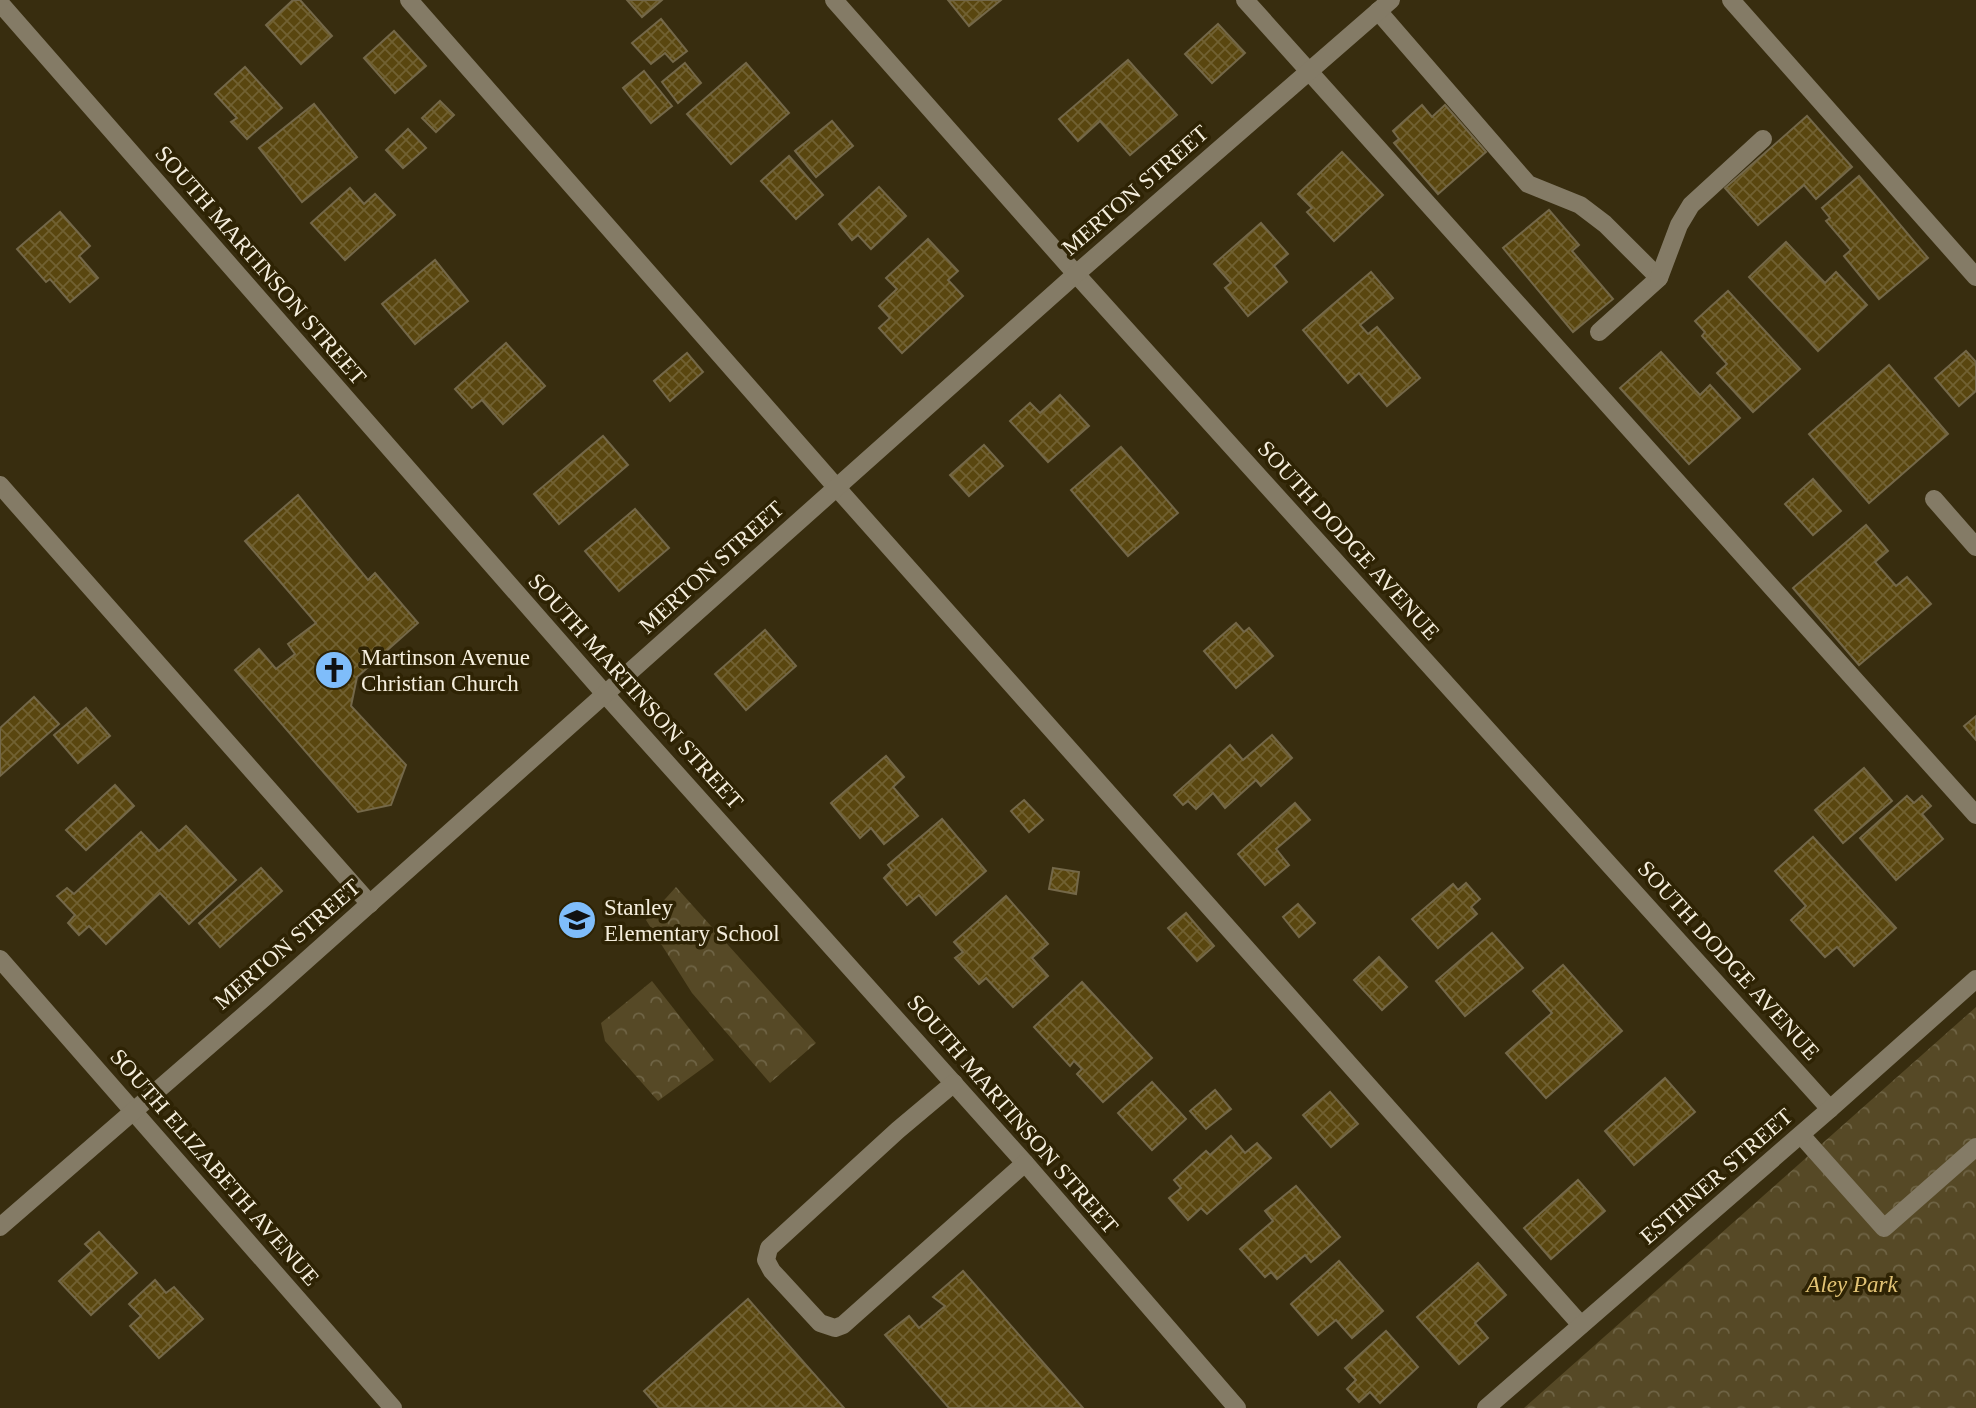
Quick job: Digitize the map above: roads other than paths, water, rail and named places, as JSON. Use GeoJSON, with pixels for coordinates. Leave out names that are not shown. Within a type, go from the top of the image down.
{"type":"FeatureCollection","features":[{"type":"Feature","properties":{"kind":"street"},"geometry":{"type":"LineString","coordinates":[[409,0],[837,488],[1581,1325]]}},
{"type":"Feature","properties":{"kind":"street","name":"SOUTH DODGE AVENUE"},"geometry":{"type":"LineString","coordinates":[[834,0],[1076,274],[1830,1109]]}},
{"type":"Feature","properties":{"kind":"street"},"geometry":{"type":"LineString","coordinates":[[1245,0],[1976,815]]}},
{"type":"Feature","properties":{"kind":"street"},"geometry":{"type":"LineString","coordinates":[[1731,0],[1976,277]]}},
{"type":"Feature","properties":{"kind":"street","name":"SOUTH MARTINSON STREET"},"geometry":{"type":"LineString","coordinates":[[0,3],[605,694],[1026,1163],[1237,1408]]}},
{"type":"Feature","properties":{"kind":"street"},"geometry":{"type":"LineString","coordinates":[[1385,6],[1528,184],[1580,205],[1605,224],[1659,278]]}},
{"type":"Feature","properties":{"kind":"street","name":"MERTON STREET"},"geometry":{"type":"LineString","coordinates":[[0,1227],[370,904],[1076,274],[1385,6]]}},
{"type":"Feature","properties":{"kind":"street"},"geometry":{"type":"LineString","coordinates":[[1599,332],[1659,278],[1679,225],[1691,205],[1763,139]]}},
{"type":"Feature","properties":{"kind":"street"},"geometry":{"type":"LineString","coordinates":[[0,485],[370,904]]}},
{"type":"Feature","properties":{"kind":"street"},"geometry":{"type":"LineString","coordinates":[[1934,499],[1976,547]]}},
{"type":"Feature","properties":{"kind":"street","name":"SOUTH ELIZABETH AVENUE"},"geometry":{"type":"LineString","coordinates":[[0,959],[393,1408]]}},
{"type":"Feature","properties":{"kind":"street","name":"ESTHNER STREET"},"geometry":{"type":"LineString","coordinates":[[1486,1408],[1976,979]]}},
{"type":"Feature","properties":{"kind":"street"},"geometry":{"type":"LineString","coordinates":[[954,1083],[898,1129],[769,1248],[766,1260],[772,1271],[820,1323],[835,1328],[844,1325],[1026,1163]]}},
{"type":"Feature","properties":{"kind":"street"},"geometry":{"type":"LineString","coordinates":[[1801,1135],[1884,1228],[1976,1147]]}},
{"type":"Feature","properties":{"kind":"place","name":"Martinson Avenue Christian Church"},"geometry":{"type":"Point","coordinates":[334,670]}},
{"type":"Feature","properties":{"kind":"place","name":"Stanley Elementary School"},"geometry":{"type":"Point","coordinates":[577,920]}},
{"type":"Feature","properties":{"kind":"park label","name":"Aley Park"},"geometry":{"type":"Point","coordinates":[1852,1284]}}]}
